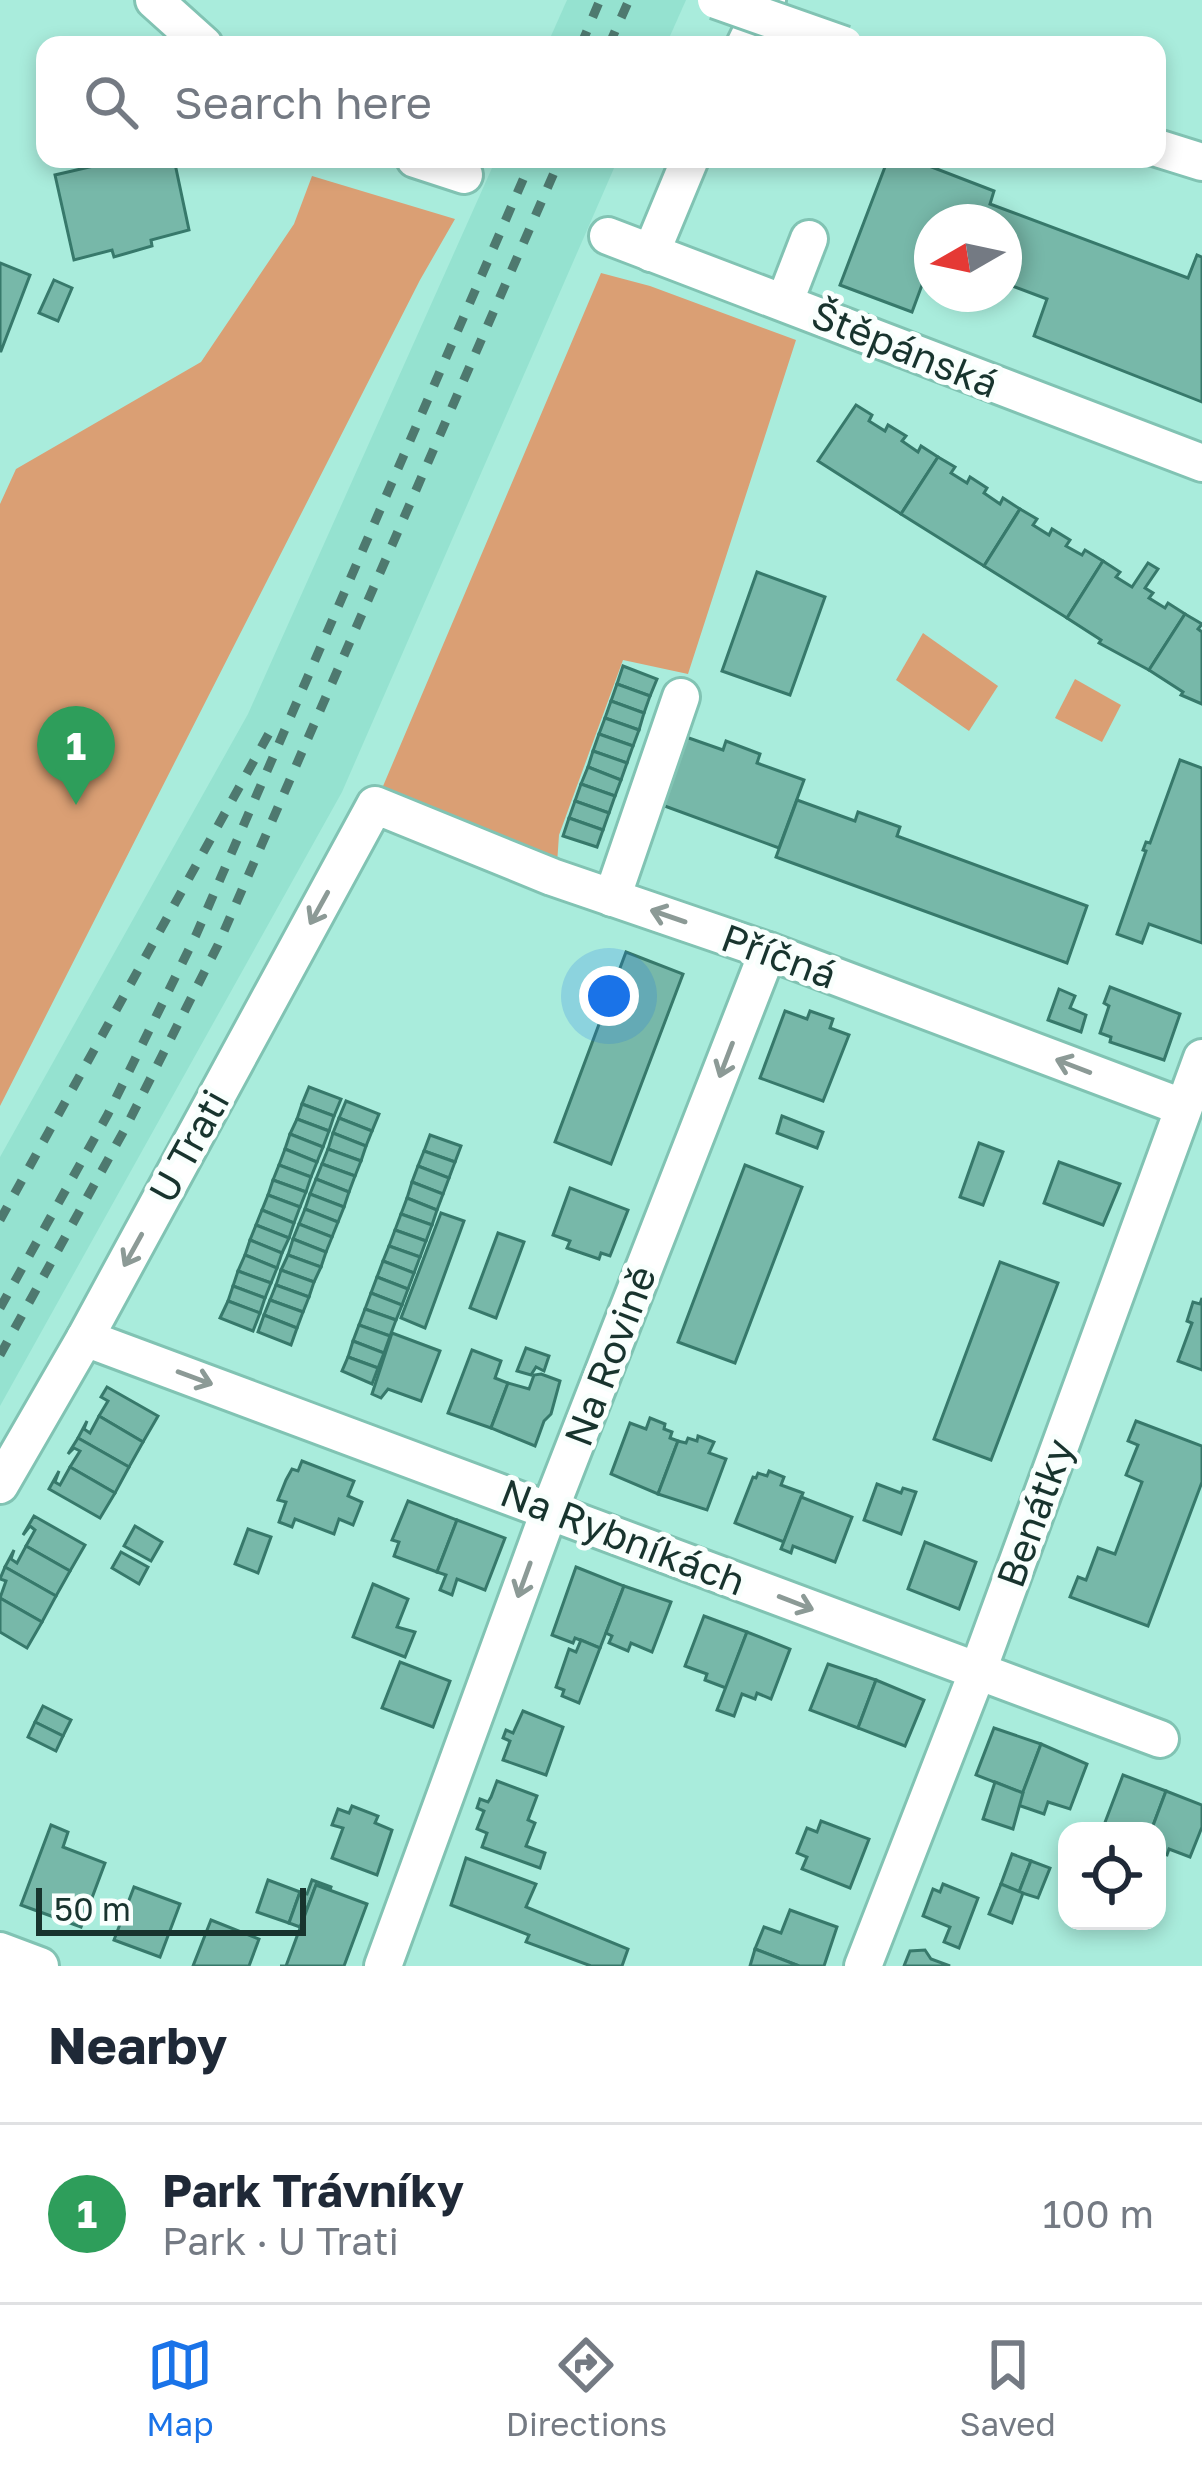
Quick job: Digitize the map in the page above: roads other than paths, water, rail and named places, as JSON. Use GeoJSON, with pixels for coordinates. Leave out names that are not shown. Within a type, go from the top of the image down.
{"type":"FeatureCollection","features":[{"type":"Feature","properties":{"kind":"street"},"geometry":{"type":"LineString","coordinates":[[154,0],[194,36]]}},
{"type":"Feature","properties":{"kind":"street"},"geometry":{"type":"LineString","coordinates":[[716,0],[818,36]]}},
{"type":"Feature","properties":{"kind":"street"},"geometry":{"type":"LineString","coordinates":[[749,36],[767,0]]}},
{"type":"Feature","properties":{"kind":"street"},"geometry":{"type":"LineString","coordinates":[[1166,151],[1202,162]]}},
{"type":"Feature","properties":{"kind":"street"},"geometry":{"type":"LineString","coordinates":[[441,168],[464,176]]}},
{"type":"Feature","properties":{"kind":"street"},"geometry":{"type":"LineString","coordinates":[[650,253],[686,168]]}},
{"type":"Feature","properties":{"kind":"street","name":"Štěpánská"},"geometry":{"type":"LineString","coordinates":[[608,236],[1202,463]]}},
{"type":"Feature","properties":{"kind":"street"},"geometry":{"type":"LineString","coordinates":[[784,301],[809,238]]}},
{"type":"Feature","properties":{"kind":"street"},"geometry":{"type":"LineString","coordinates":[[612,898],[681,697]]}},
{"type":"Feature","properties":{"kind":"street","name":"Příčná"},"geometry":{"type":"LineString","coordinates":[[375,805],[612,898],[768,951],[1182,1107]]}},
{"type":"Feature","properties":{"kind":"street","name":"U Trati"},"geometry":{"type":"LineString","coordinates":[[0,1485],[375,805]]}},
{"type":"Feature","properties":{"kind":"street","name":"Na Rovině"},"geometry":{"type":"LineString","coordinates":[[382,1966],[550,1509],[768,951]]}},
{"type":"Feature","properties":{"kind":"street","name":"Benátky"},"geometry":{"type":"LineString","coordinates":[[863,1966],[977,1673],[1202,1058]]}},
{"type":"Feature","properties":{"kind":"street","name":"Na Rybníkách"},"geometry":{"type":"LineString","coordinates":[[85,1338],[1160,1739]]}},
{"type":"Feature","properties":{"kind":"street"},"geometry":{"type":"LineString","coordinates":[[0,1951],[40,1966]]}},
{"type":"Feature","properties":{"kind":"railway"},"geometry":{"type":"LineString","coordinates":[[585,36],[600,0]]}},
{"type":"Feature","properties":{"kind":"railway"},"geometry":{"type":"LineString","coordinates":[[613,36],[629,0]]}},
{"type":"Feature","properties":{"kind":"railway"},"geometry":{"type":"LineString","coordinates":[[0,1308],[108,1114],[196,935],[528,168]]}},
{"type":"Feature","properties":{"kind":"railway"},"geometry":{"type":"LineString","coordinates":[[0,1355],[126,1127],[218,945],[556,168]]}},
{"type":"Feature","properties":{"kind":"railway"},"geometry":{"type":"LineString","coordinates":[[0,1220],[272,728]]}},
{"type":"Feature","properties":{"kind":"place","name":"Park Trávníky"},"geometry":{"type":"Point","coordinates":[76,805]}}]}
